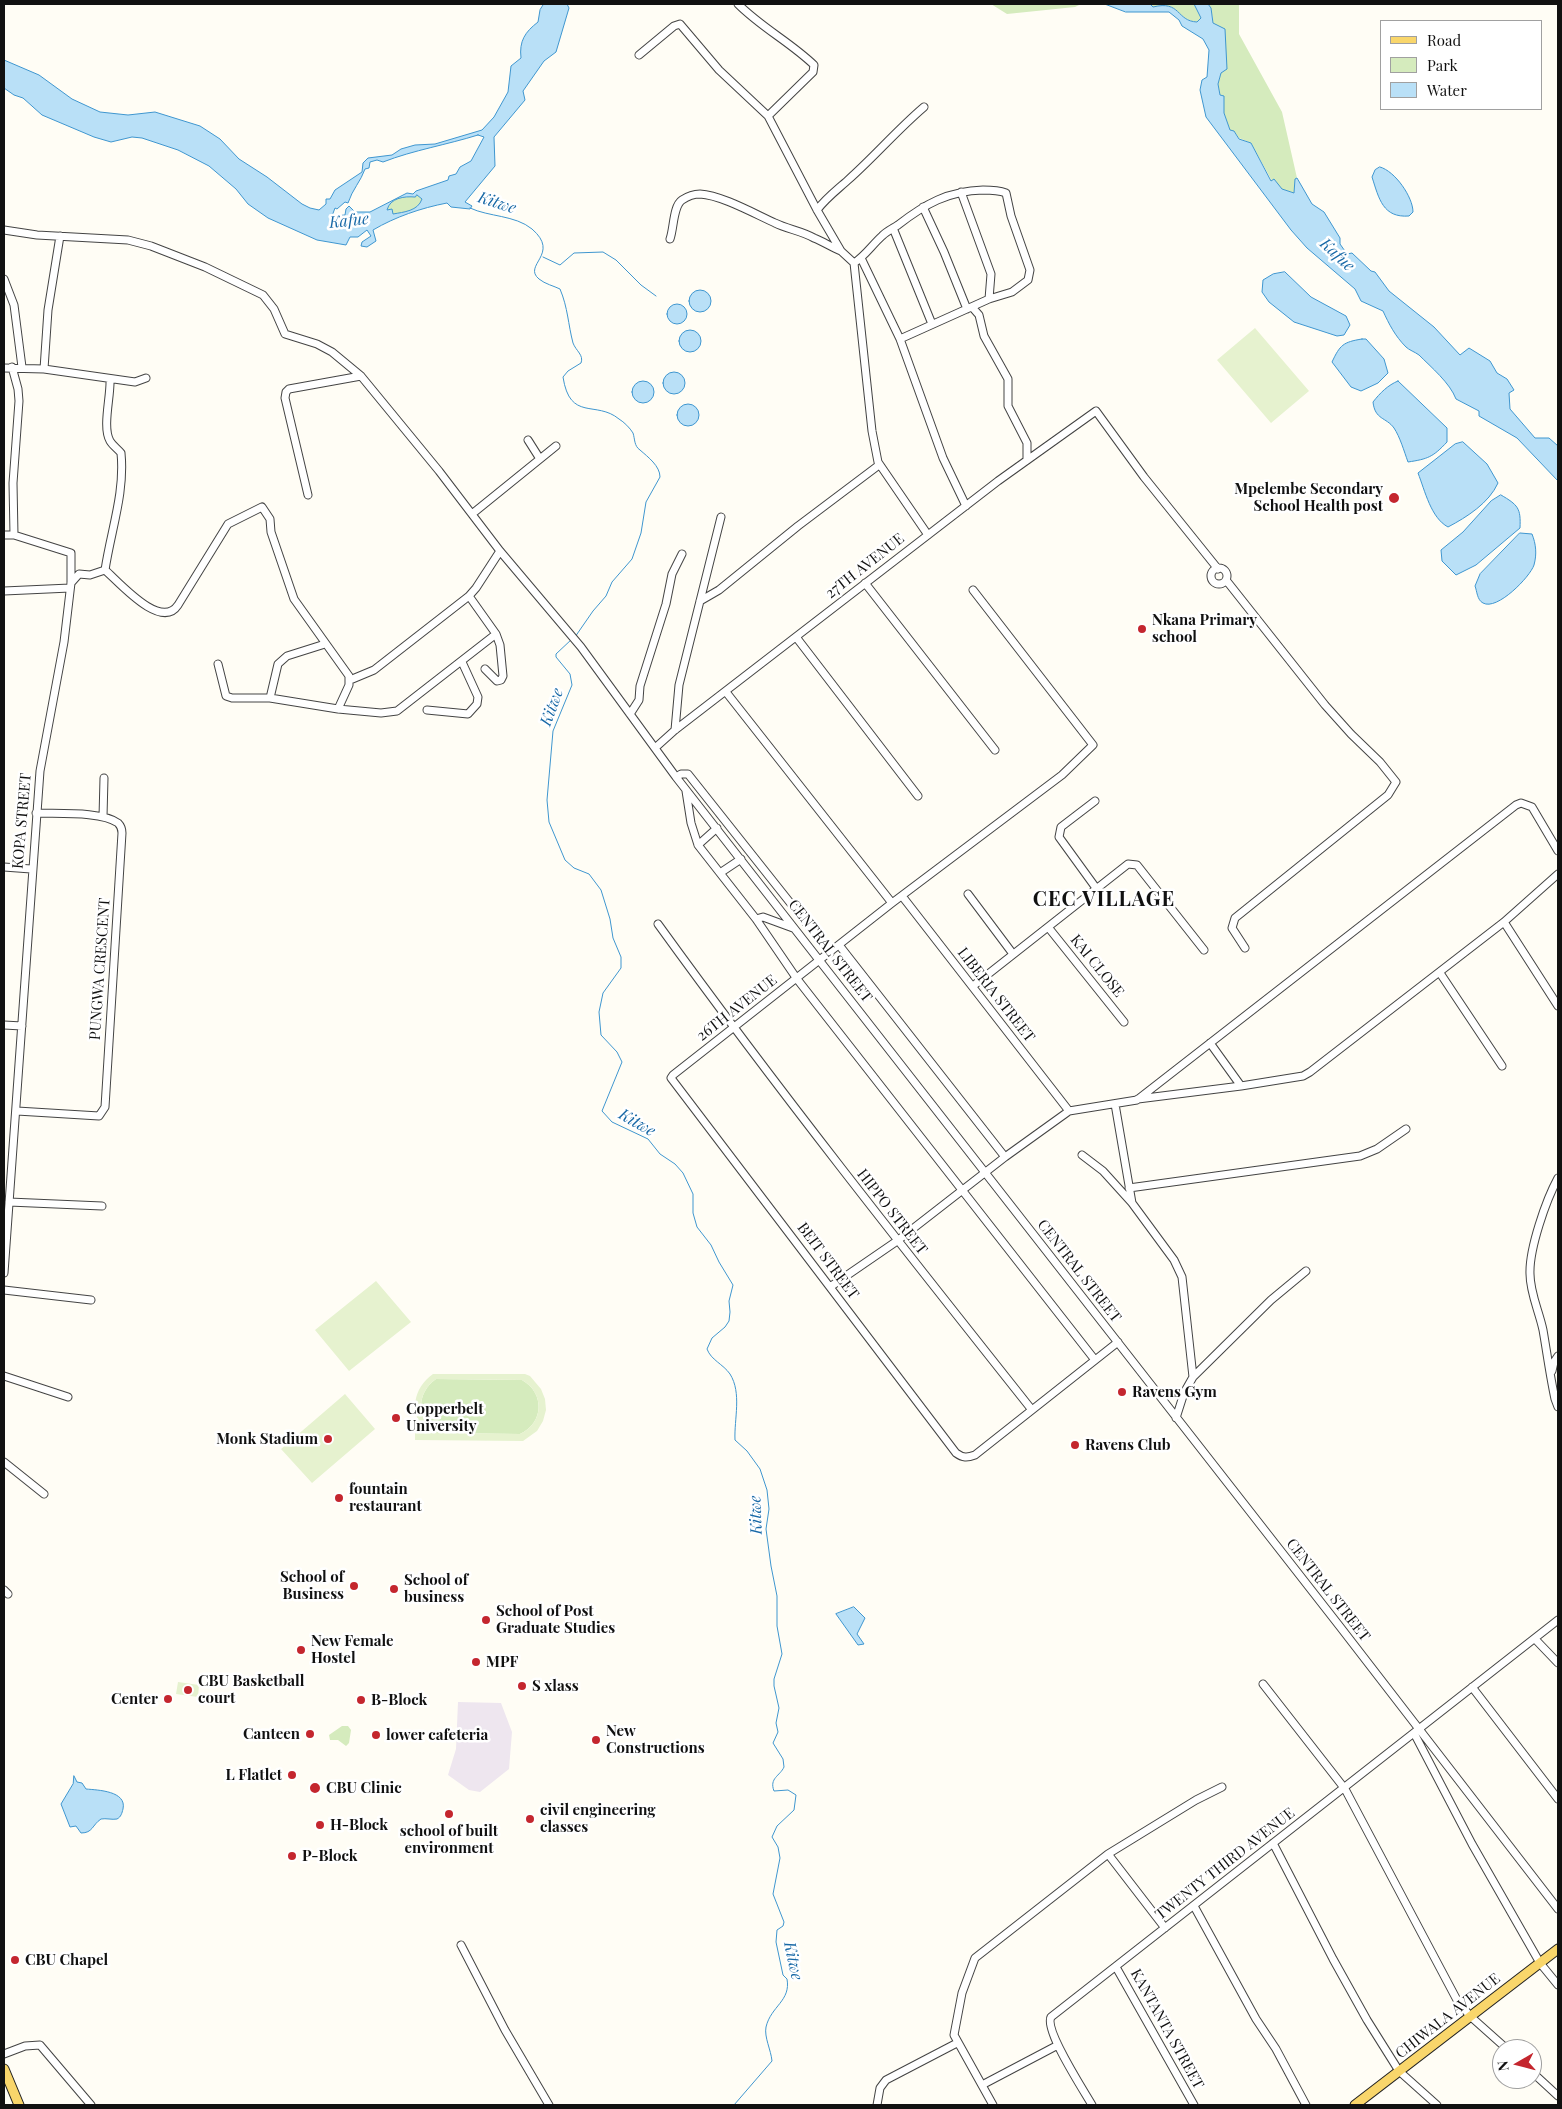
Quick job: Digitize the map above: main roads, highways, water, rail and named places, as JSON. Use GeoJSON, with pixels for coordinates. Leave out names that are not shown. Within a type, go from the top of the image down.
{"type":"FeatureCollection","features":[{"type":"Feature","properties":{"kind":"main road","name":"CHIWALA AVENUE"},"geometry":{"type":"LineString","coordinates":[[1355,2105],[1558,1949]]}},
{"type":"Feature","properties":{"kind":"main road"},"geometry":{"type":"LineString","coordinates":[[5,2075],[19,2105]]}},
{"type":"Feature","properties":{"kind":"water","name":"Kafue"},"geometry":{"type":"Polygon","coordinates":[[[544,4],[567,4],[569,8],[556,52],[544,61],[523,91],[525,100],[494,137],[495,166],[465,202],[472,206],[470,209],[451,207],[447,203],[408,214],[373,230],[376,241],[367,247],[361,246],[362,242],[371,236],[367,230],[358,237],[350,237],[346,245],[317,240],[268,218],[248,204],[236,189],[209,166],[178,150],[142,138],[132,137],[111,142],[94,137],[42,115],[23,98],[14,95],[4,88],[4,60],[39,75],[72,99],[100,112],[128,115],[155,112],[200,126],[220,139],[239,159],[267,177],[302,204],[319,210],[326,204],[326,199],[330,199],[335,190],[362,172],[363,163],[368,158],[392,155],[401,149],[415,145],[435,144],[482,130],[494,117],[508,92],[511,66],[521,58],[522,42],[526,33],[538,22],[540,10],[544,4]],[[478,135],[383,162],[377,160],[370,162],[369,168],[365,169],[348,203],[345,202],[337,209],[335,208],[332,216],[345,215],[346,209],[349,206],[355,212],[370,212],[407,193],[413,194],[416,191],[448,180],[449,176],[456,174],[460,167],[471,161],[484,137],[478,135]],[[417,195],[415,197],[394,200],[387,210],[392,209],[393,214],[406,212],[414,208],[422,199],[417,195]]]}},
{"type":"Feature","properties":{"kind":"water","name":"Kafue"},"geometry":{"type":"Polygon","coordinates":[[[1105,4],[1169,6],[1190,21],[1197,22],[1201,18],[1194,4],[1208,4],[1211,8],[1213,23],[1225,29],[1227,69],[1221,73],[1218,84],[1220,95],[1224,96],[1224,113],[1230,130],[1234,131],[1239,139],[1251,143],[1271,181],[1274,179],[1282,189],[1294,193],[1295,179],[1297,178],[1312,204],[1324,212],[1340,238],[1340,244],[1347,254],[1352,253],[1371,271],[1375,272],[1389,291],[1434,327],[1460,355],[1469,348],[1490,361],[1497,373],[1507,379],[1514,390],[1509,393],[1510,409],[1535,438],[1549,438],[1558,446],[1558,481],[1517,438],[1479,416],[1479,411],[1456,399],[1440,376],[1419,355],[1402,343],[1383,311],[1361,301],[1355,289],[1307,248],[1291,230],[1206,117],[1200,90],[1202,80],[1207,77],[1209,50],[1203,39],[1182,26],[1179,20],[1169,12],[1126,12],[1105,4]]]}},
{"type":"Feature","properties":{"kind":"water"},"geometry":{"type":"Polygon","coordinates":[[[1380,167],[1386,169],[1397,179],[1407,192],[1413,212],[1409,216],[1393,214],[1380,200],[1372,177],[1375,170],[1380,167]]]}},
{"type":"Feature","properties":{"kind":"water"},"geometry":{"type":"Polygon","coordinates":[[[1285,272],[1311,297],[1346,316],[1350,325],[1344,335],[1337,336],[1294,322],[1269,302],[1262,292],[1263,280],[1273,274],[1285,272]]]}},
{"type":"Feature","properties":{"kind":"water"},"geometry":{"type":"Polygon","coordinates":[[[696,290],[704,290],[711,297],[711,305],[704,312],[696,312],[689,305],[689,297],[696,290]]]}},
{"type":"Feature","properties":{"kind":"water"},"geometry":{"type":"Polygon","coordinates":[[[673,304],[681,304],[687,310],[687,318],[681,324],[673,324],[667,318],[667,310],[673,304]]]}},
{"type":"Feature","properties":{"kind":"water"},"geometry":{"type":"Polygon","coordinates":[[[686,330],[694,330],[701,337],[701,345],[694,352],[686,352],[679,345],[679,337],[686,330]]]}},
{"type":"Feature","properties":{"kind":"water"},"geometry":{"type":"Polygon","coordinates":[[[1366,339],[1384,359],[1388,373],[1378,383],[1361,391],[1351,387],[1332,362],[1343,345],[1350,341],[1366,339]]]}},
{"type":"Feature","properties":{"kind":"water"},"geometry":{"type":"Polygon","coordinates":[[[670,372],[678,372],[685,379],[685,387],[678,394],[670,394],[663,387],[663,379],[670,372]]]}},
{"type":"Feature","properties":{"kind":"water"},"geometry":{"type":"Polygon","coordinates":[[[639,381],[647,381],[654,388],[654,396],[647,403],[639,403],[632,396],[632,388],[639,381]]]}},
{"type":"Feature","properties":{"kind":"water"},"geometry":{"type":"Polygon","coordinates":[[[1398,381],[1447,428],[1447,442],[1438,451],[1425,458],[1408,462],[1394,428],[1378,415],[1373,402],[1378,395],[1398,381]]]}},
{"type":"Feature","properties":{"kind":"water"},"geometry":{"type":"Polygon","coordinates":[[[684,404],[692,404],[699,411],[699,419],[692,426],[684,426],[677,419],[677,411],[684,404]]]}},
{"type":"Feature","properties":{"kind":"water"},"geometry":{"type":"Polygon","coordinates":[[[1463,442],[1487,464],[1498,483],[1483,503],[1470,514],[1448,527],[1442,523],[1433,511],[1418,473],[1455,444],[1463,442]]]}},
{"type":"Feature","properties":{"kind":"water"},"geometry":{"type":"Polygon","coordinates":[[[1501,495],[1515,505],[1519,511],[1520,528],[1476,565],[1456,575],[1442,561],[1441,550],[1463,532],[1491,501],[1501,495]]]}},
{"type":"Feature","properties":{"kind":"water"},"geometry":{"type":"Polygon","coordinates":[[[1520,533],[1532,534],[1536,549],[1534,565],[1520,584],[1504,598],[1489,604],[1481,602],[1475,586],[1480,574],[1520,533]]]}},
{"type":"Feature","properties":{"kind":"water"},"geometry":{"type":"Polygon","coordinates":[[[854,1607],[865,1618],[857,1634],[864,1644],[858,1645],[836,1614],[854,1607]]]}},
{"type":"Feature","properties":{"kind":"water"},"geometry":{"type":"Polygon","coordinates":[[[74,1776],[77,1782],[82,1783],[86,1789],[110,1793],[121,1798],[123,1809],[119,1817],[117,1819],[101,1819],[85,1833],[81,1833],[76,1826],[70,1827],[61,1804],[73,1784],[74,1776]]]}},
{"type":"Feature","properties":{"kind":"waterway","name":"Kitwe"},"geometry":{"type":"LineString","coordinates":[[470,208],[518,221],[532,229],[540,238],[543,245],[535,274],[541,281],[560,289],[573,343],[582,360],[581,363],[568,371],[563,377],[566,391],[571,400],[578,405],[610,414],[625,423],[633,433],[638,448],[653,462],[658,469],[660,477],[646,502],[641,533],[632,559],[612,582],[606,596],[575,637]]}},
{"type":"Feature","properties":{"kind":"waterway"},"geometry":{"type":"LineString","coordinates":[[543,257],[560,265],[574,253],[603,252],[616,260],[641,285],[656,296]]}},
{"type":"Feature","properties":{"kind":"waterway","name":"Kitwe"},"geometry":{"type":"LineString","coordinates":[[572,639],[556,654],[556,657],[570,674],[572,685],[553,731],[547,800],[549,822],[565,860],[574,868],[589,874],[601,890],[610,919],[613,938],[621,957],[621,968],[603,993],[599,1012],[601,1035],[617,1052],[622,1062],[602,1111],[612,1122],[648,1139],[660,1154],[675,1164],[683,1173],[693,1194],[693,1213],[697,1227],[711,1245],[733,1285],[729,1301],[729,1321],[712,1338],[707,1349],[734,1381],[737,1398],[735,1440],[747,1451],[760,1469],[767,1490],[769,1509],[766,1529],[777,1596],[777,1626],[782,1654],[774,1679],[779,1708],[776,1723],[778,1732],[773,1743],[783,1759],[784,1767],[774,1780],[773,1787],[774,1791],[788,1790],[796,1795],[794,1810],[777,1826],[772,1837],[778,1847],[780,1858],[773,1894],[784,1922],[783,1926],[777,1930],[776,1942],[783,1975],[787,1979],[787,1987],[786,1993],[766,2027],[772,2061],[734,2105]]}},
{"type":"Feature","properties":{"kind":"place","name":"Mpelembe Secondary School Health post"},"geometry":{"type":"Point","coordinates":[1394,498]}},
{"type":"Feature","properties":{"kind":"place","name":"Nkana Primary school"},"geometry":{"type":"Point","coordinates":[1142,629]}},
{"type":"Feature","properties":{"kind":"place","name":"Ravens Gym"},"geometry":{"type":"Point","coordinates":[1122,1392]}},
{"type":"Feature","properties":{"kind":"place","name":"Copperbelt University"},"geometry":{"type":"Point","coordinates":[396,1418]}},
{"type":"Feature","properties":{"kind":"place","name":"Monk Stadium"},"geometry":{"type":"Point","coordinates":[328,1439]}},
{"type":"Feature","properties":{"kind":"place","name":"Ravens Club"},"geometry":{"type":"Point","coordinates":[1075,1445]}},
{"type":"Feature","properties":{"kind":"place","name":"fountain restaurant"},"geometry":{"type":"Point","coordinates":[339,1498]}},
{"type":"Feature","properties":{"kind":"place","name":"School of Business"},"geometry":{"type":"Point","coordinates":[354,1586]}},
{"type":"Feature","properties":{"kind":"place","name":"School of business"},"geometry":{"type":"Point","coordinates":[394,1589]}},
{"type":"Feature","properties":{"kind":"place","name":"School of Post Graduate Studies"},"geometry":{"type":"Point","coordinates":[486,1620]}},
{"type":"Feature","properties":{"kind":"place","name":"New Female Hostel"},"geometry":{"type":"Point","coordinates":[301,1650]}},
{"type":"Feature","properties":{"kind":"place","name":"MPF"},"geometry":{"type":"Point","coordinates":[476,1662]}},
{"type":"Feature","properties":{"kind":"place","name":"S xlass"},"geometry":{"type":"Point","coordinates":[522,1686]}},
{"type":"Feature","properties":{"kind":"place","name":"CBU Basketball court"},"geometry":{"type":"Point","coordinates":[188,1690]}},
{"type":"Feature","properties":{"kind":"place","name":"Center"},"geometry":{"type":"Point","coordinates":[168,1699]}},
{"type":"Feature","properties":{"kind":"place","name":"B-Block"},"geometry":{"type":"Point","coordinates":[361,1700]}},
{"type":"Feature","properties":{"kind":"place","name":"Canteen"},"geometry":{"type":"Point","coordinates":[310,1734]}},
{"type":"Feature","properties":{"kind":"place","name":"lower cafeteria"},"geometry":{"type":"Point","coordinates":[376,1735]}},
{"type":"Feature","properties":{"kind":"place","name":"New Constructions"},"geometry":{"type":"Point","coordinates":[596,1740]}},
{"type":"Feature","properties":{"kind":"place","name":"L Flatlet"},"geometry":{"type":"Point","coordinates":[292,1775]}},
{"type":"Feature","properties":{"kind":"place","name":"CBU Clinic"},"geometry":{"type":"Point","coordinates":[315,1788]}},
{"type":"Feature","properties":{"kind":"place","name":"school of built environment"},"geometry":{"type":"Point","coordinates":[449,1814]}},
{"type":"Feature","properties":{"kind":"place","name":"civil engineering classes"},"geometry":{"type":"Point","coordinates":[530,1819]}},
{"type":"Feature","properties":{"kind":"place","name":"H-Block"},"geometry":{"type":"Point","coordinates":[320,1825]}},
{"type":"Feature","properties":{"kind":"place","name":"P-Block"},"geometry":{"type":"Point","coordinates":[292,1856]}},
{"type":"Feature","properties":{"kind":"place","name":"CBU Chapel"},"geometry":{"type":"Point","coordinates":[15,1960]}},
{"type":"Feature","properties":{"kind":"district","name":"CEC VILLAGE"},"geometry":{"type":"Point","coordinates":[1104,900]}}]}
